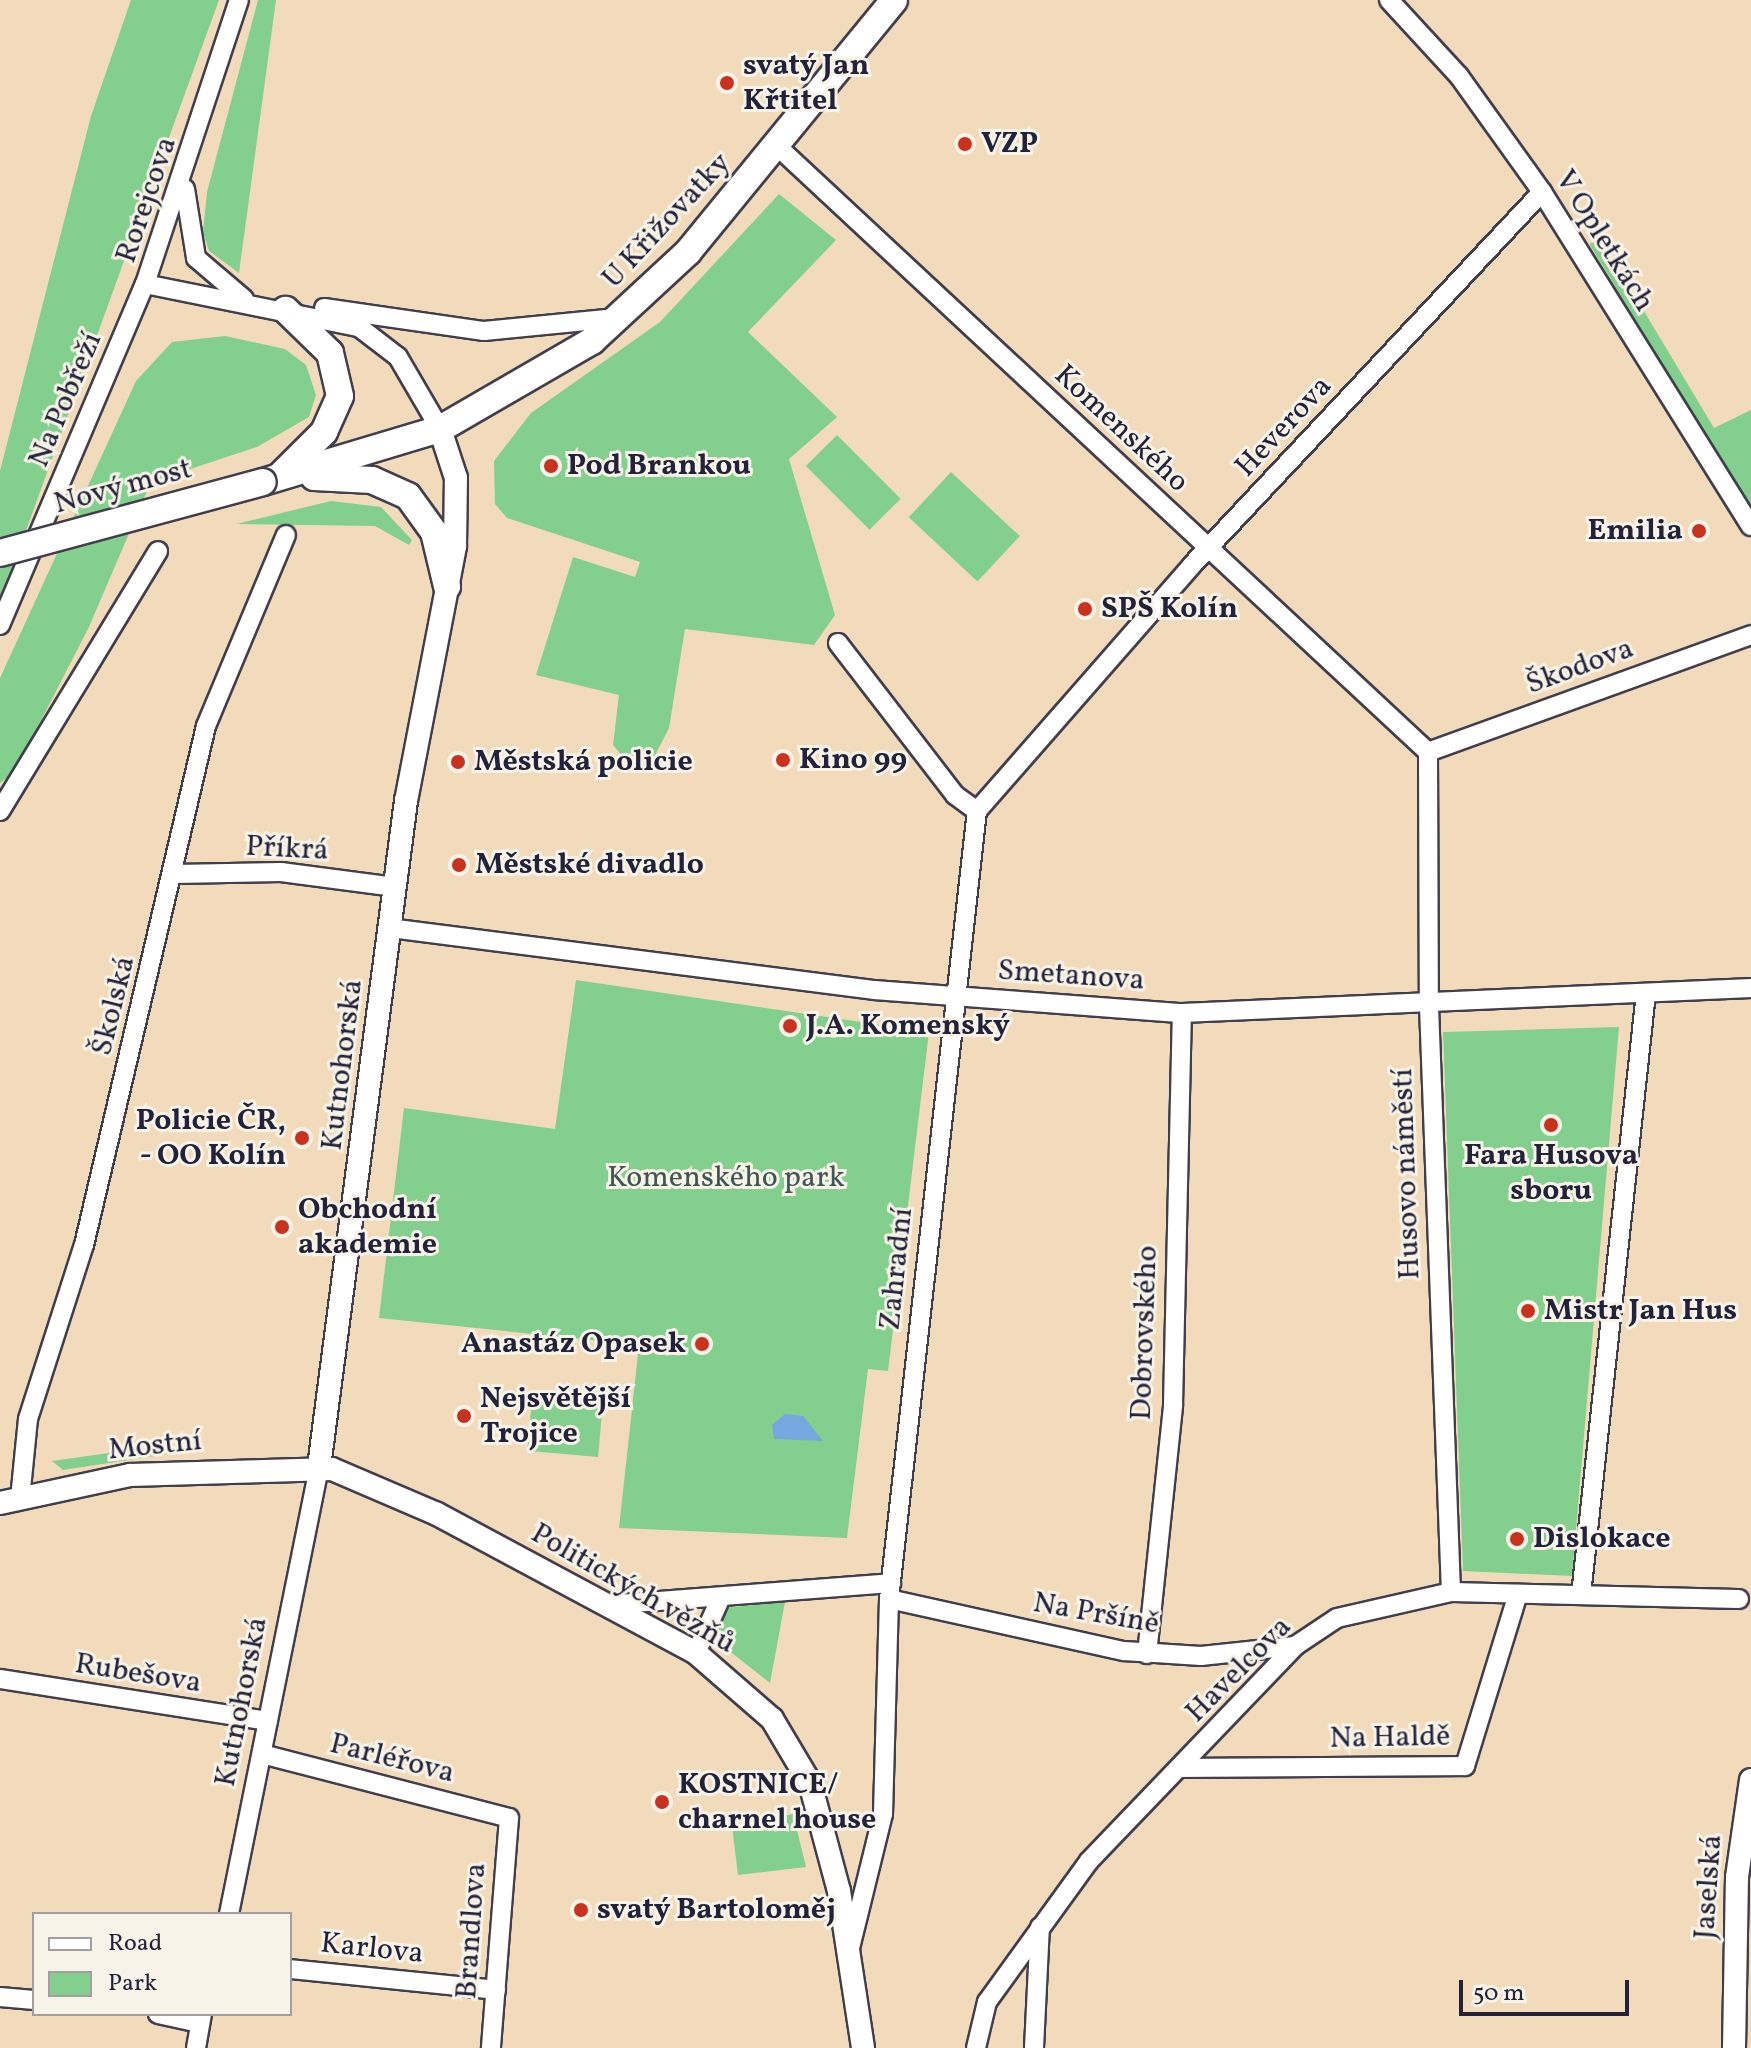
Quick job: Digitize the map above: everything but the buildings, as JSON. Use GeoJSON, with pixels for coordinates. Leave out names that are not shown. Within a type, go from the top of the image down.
{"type":"FeatureCollection","features":[{"type":"Feature","properties":{"kind":"main road","name":"U Křižovatky"},"geometry":{"type":"LineString","coordinates":[[270,480],[440,429],[539,376],[622,317],[777,146],[894,0]]}},
{"type":"Feature","properties":{"kind":"main road"},"geometry":{"type":"LineString","coordinates":[[270,480],[324,432],[340,396],[330,353],[274,308]]}},
{"type":"Feature","properties":{"kind":"main road"},"geometry":{"type":"LineString","coordinates":[[270,480],[355,477],[408,496],[434,532],[447,586]]}},
{"type":"Feature","properties":{"kind":"main road","name":"Nový most"},"geometry":{"type":"LineString","coordinates":[[0,553],[270,480]]}},
{"type":"Feature","properties":{"kind":"street","name":"Rorejcova"},"geometry":{"type":"LineString","coordinates":[[239,0],[186,177],[145,284],[274,308]]}},
{"type":"Feature","properties":{"kind":"street","name":"V Opletkách"},"geometry":{"type":"LineString","coordinates":[[1389,0],[1459,76],[1542,192],[1751,526]]}},
{"type":"Feature","properties":{"kind":"street","name":"Komenského"},"geometry":{"type":"LineString","coordinates":[[777,146],[1428,752]]}},
{"type":"Feature","properties":{"kind":"street"},"geometry":{"type":"LineString","coordinates":[[186,177],[196,258],[226,288],[274,308],[357,310],[484,331],[622,317]]}},
{"type":"Feature","properties":{"kind":"street","name":"Heverova"},"geometry":{"type":"LineString","coordinates":[[977,811],[1209,548],[1542,192]]}},
{"type":"Feature","properties":{"kind":"street","name":"Na Pobřeží"},"geometry":{"type":"LineString","coordinates":[[0,625],[145,284]]}},
{"type":"Feature","properties":{"kind":"street","name":"Kutnohorská"},"geometry":{"type":"LineString","coordinates":[[229,1912],[319,1467],[422,699],[447,586],[458,501],[440,429],[411,375],[372,334],[274,308]]}},
{"type":"Feature","properties":{"kind":"street","name":"Školská"},"geometry":{"type":"LineString","coordinates":[[10,1501],[28,1419],[84,1245],[175,874],[206,726],[286,535]]}},
{"type":"Feature","properties":{"kind":"street"},"geometry":{"type":"LineString","coordinates":[[2,812],[158,551]]}},
{"type":"Feature","properties":{"kind":"street","name":"Škodova"},"geometry":{"type":"LineString","coordinates":[[1428,752],[1751,635]]}},
{"type":"Feature","properties":{"kind":"street"},"geometry":{"type":"LineString","coordinates":[[838,643],[955,795],[977,811]]}},
{"type":"Feature","properties":{"kind":"street","name":"Husovo náměstí"},"geometry":{"type":"LineString","coordinates":[[1428,752],[1429,1006],[1451,1592]]}},
{"type":"Feature","properties":{"kind":"street","name":"Zahradní"},"geometry":{"type":"LineString","coordinates":[[850,1948],[883,1814],[890,1591],[977,811]]}},
{"type":"Feature","properties":{"kind":"street","name":"Příkrá"},"geometry":{"type":"LineString","coordinates":[[175,874],[281,872],[395,887]]}},
{"type":"Feature","properties":{"kind":"street","name":"Smetanova"},"geometry":{"type":"LineString","coordinates":[[390,928],[956,996],[1182,1013],[1429,1006],[1751,988]]}},
{"type":"Feature","properties":{"kind":"street"},"geometry":{"type":"LineString","coordinates":[[1581,1595],[1646,993]]}},
{"type":"Feature","properties":{"kind":"street","name":"Dobrovského"},"geometry":{"type":"LineString","coordinates":[[1147,1654],[1173,1405],[1182,1013]]}},
{"type":"Feature","properties":{"kind":"street","name":"Mostní"},"geometry":{"type":"LineString","coordinates":[[10,1501],[130,1475],[319,1467]]}},
{"type":"Feature","properties":{"kind":"street","name":"Politických vězňů"},"geometry":{"type":"LineString","coordinates":[[319,1467],[437,1514],[696,1653],[754,1699],[799,1760],[830,1848],[850,1948],[861,2048]]}},
{"type":"Feature","properties":{"kind":"street","name":"Na Pršíně"},"geometry":{"type":"LineString","coordinates":[[606,1605],[890,1591],[1147,1654],[1295,1646]]}},
{"type":"Feature","properties":{"kind":"street","name":"Havelcova"},"geometry":{"type":"LineString","coordinates":[[976,2048],[987,2002],[1089,1861],[1183,1768],[1295,1646],[1337,1618],[1385,1602],[1451,1592],[1739,1599]]}},
{"type":"Feature","properties":{"kind":"street","name":"Na Haldě"},"geometry":{"type":"LineString","coordinates":[[1183,1768],[1465,1766],[1518,1594]]}},
{"type":"Feature","properties":{"kind":"street"},"geometry":{"type":"LineString","coordinates":[[696,1653],[721,1597]]}},
{"type":"Feature","properties":{"kind":"street","name":"Rubešova"},"geometry":{"type":"LineString","coordinates":[[0,1679],[268,1721]]}},
{"type":"Feature","properties":{"kind":"street","name":"Parléřova"},"geometry":{"type":"LineString","coordinates":[[262,1754],[509,1818]]}},
{"type":"Feature","properties":{"kind":"street","name":"Jaselská"},"geometry":{"type":"LineString","coordinates":[[1734,2048],[1737,1877],[1751,1780]]}},
{"type":"Feature","properties":{"kind":"street","name":"Brandlova"},"geometry":{"type":"LineString","coordinates":[[491,2048],[509,1818]]}},
{"type":"Feature","properties":{"kind":"street"},"geometry":{"type":"LineString","coordinates":[[1034,2048],[1040,1927]]}},
{"type":"Feature","properties":{"kind":"street","name":"Karlova"},"geometry":{"type":"LineString","coordinates":[[292,1969],[496,1990]]}},
{"type":"Feature","properties":{"kind":"street"},"geometry":{"type":"LineString","coordinates":[[0,1997],[32,2000]]}},
{"type":"Feature","properties":{"kind":"street"},"geometry":{"type":"LineString","coordinates":[[179,2016],[200,2018],[196,2048]]}},
{"type":"Feature","properties":{"kind":"green space"},"geometry":{"type":"Polygon","coordinates":[[[131,0],[219,0],[0,602],[0,471],[91,116],[131,0]]]}},
{"type":"Feature","properties":{"kind":"green space"},"geometry":{"type":"Polygon","coordinates":[[[258,0],[276,0],[239,273],[209,251],[203,232],[207,192],[258,0]]]}},
{"type":"Feature","properties":{"kind":"green space"},"geometry":{"type":"Polygon","coordinates":[[[779,194],[836,240],[748,332],[837,417],[789,459],[835,615],[814,645],[685,629],[669,728],[648,769],[630,765],[613,745],[619,695],[536,675],[573,557],[635,577],[640,562],[507,518],[495,504],[494,461],[531,413],[660,322],[779,194]]]}},
{"type":"Feature","properties":{"kind":"green space"},"geometry":{"type":"Polygon","coordinates":[[[1596,231],[1714,428],[1751,410],[1751,511],[1590,245],[1596,231]]]}},
{"type":"Feature","properties":{"kind":"green space"},"geometry":{"type":"Polygon","coordinates":[[[225,336],[285,349],[306,365],[316,395],[309,417],[257,447],[151,482],[89,627],[14,773],[0,783],[0,678],[136,381],[172,342],[225,336]]]}},
{"type":"Feature","properties":{"kind":"green space"},"geometry":{"type":"Polygon","coordinates":[[[837,435],[901,499],[870,530],[806,466],[837,435]]]}},
{"type":"Feature","properties":{"kind":"green space"},"geometry":{"type":"Polygon","coordinates":[[[951,472],[1020,536],[977,581],[909,517],[951,472]]]}},
{"type":"Feature","properties":{"kind":"green space"},"geometry":{"type":"Polygon","coordinates":[[[331,501],[381,507],[412,540],[409,545],[375,526],[236,524],[331,501]]]}},
{"type":"Feature","properties":{"kind":"green space","name":"Komenského park"},"geometry":{"type":"Polygon","coordinates":[[[576,980],[929,1032],[888,1371],[868,1369],[847,1538],[619,1528],[639,1345],[379,1318],[404,1108],[555,1129],[576,980]]]}},
{"type":"Feature","properties":{"kind":"green space"},"geometry":{"type":"Polygon","coordinates":[[[1619,1027],[1572,1576],[1463,1571],[1443,1032],[1619,1027]]]}},
{"type":"Feature","properties":{"kind":"green space"},"geometry":{"type":"Polygon","coordinates":[[[532,1398],[603,1404],[598,1457],[527,1451],[532,1398]]]}},
{"type":"Feature","properties":{"kind":"green space"},"geometry":{"type":"Polygon","coordinates":[[[123,1451],[168,1454],[63,1470],[52,1461],[123,1451]]]}},
{"type":"Feature","properties":{"kind":"green space"},"geometry":{"type":"Polygon","coordinates":[[[785,1602],[770,1683],[709,1635],[724,1608],[785,1602]]]}},
{"type":"Feature","properties":{"kind":"green space"},"geometry":{"type":"Polygon","coordinates":[[[793,1814],[806,1867],[738,1875],[732,1826],[793,1814]]]}},
{"type":"Feature","properties":{"kind":"water"},"geometry":{"type":"Polygon","coordinates":[[[785,1414],[803,1416],[823,1441],[774,1439],[772,1425],[785,1414]]]}},
{"type":"Feature","properties":{"kind":"place","name":"svatý Jan Křtitel"},"geometry":{"type":"Point","coordinates":[727,83]}},
{"type":"Feature","properties":{"kind":"place","name":"VZP"},"geometry":{"type":"Point","coordinates":[965,144]}},
{"type":"Feature","properties":{"kind":"place","name":"Pod Brankou"},"geometry":{"type":"Point","coordinates":[551,466]}},
{"type":"Feature","properties":{"kind":"place","name":"Emilia"},"geometry":{"type":"Point","coordinates":[1699,531]}},
{"type":"Feature","properties":{"kind":"place","name":"SPŠ Kolín"},"geometry":{"type":"Point","coordinates":[1085,609]}},
{"type":"Feature","properties":{"kind":"place","name":"Kino 99"},"geometry":{"type":"Point","coordinates":[783,760]}},
{"type":"Feature","properties":{"kind":"place","name":"Městská policie"},"geometry":{"type":"Point","coordinates":[458,762]}},
{"type":"Feature","properties":{"kind":"place","name":"Městské divadlo"},"geometry":{"type":"Point","coordinates":[459,865]}},
{"type":"Feature","properties":{"kind":"place","name":"J.A. Komenský"},"geometry":{"type":"Point","coordinates":[790,1026]}},
{"type":"Feature","properties":{"kind":"place","name":"Fara Husova sboru"},"geometry":{"type":"Point","coordinates":[1551,1125]}},
{"type":"Feature","properties":{"kind":"place","name":"Policie ČR, - OO Kolín"},"geometry":{"type":"Point","coordinates":[302,1138]}},
{"type":"Feature","properties":{"kind":"place","name":"Obchodní akademie"},"geometry":{"type":"Point","coordinates":[282,1227]}},
{"type":"Feature","properties":{"kind":"place","name":"Mistr Jan Hus"},"geometry":{"type":"Point","coordinates":[1528,1311]}},
{"type":"Feature","properties":{"kind":"place","name":"Anastáz Opasek"},"geometry":{"type":"Point","coordinates":[702,1344]}},
{"type":"Feature","properties":{"kind":"place","name":"Nejsvětější Trojice"},"geometry":{"type":"Point","coordinates":[464,1416]}},
{"type":"Feature","properties":{"kind":"place","name":"Dislokace"},"geometry":{"type":"Point","coordinates":[1517,1539]}},
{"type":"Feature","properties":{"kind":"place","name":"KOSTNICE/ charnel house"},"geometry":{"type":"Point","coordinates":[662,1802]}},
{"type":"Feature","properties":{"kind":"place","name":"svatý Bartoloměj"},"geometry":{"type":"Point","coordinates":[581,1910]}}]}
